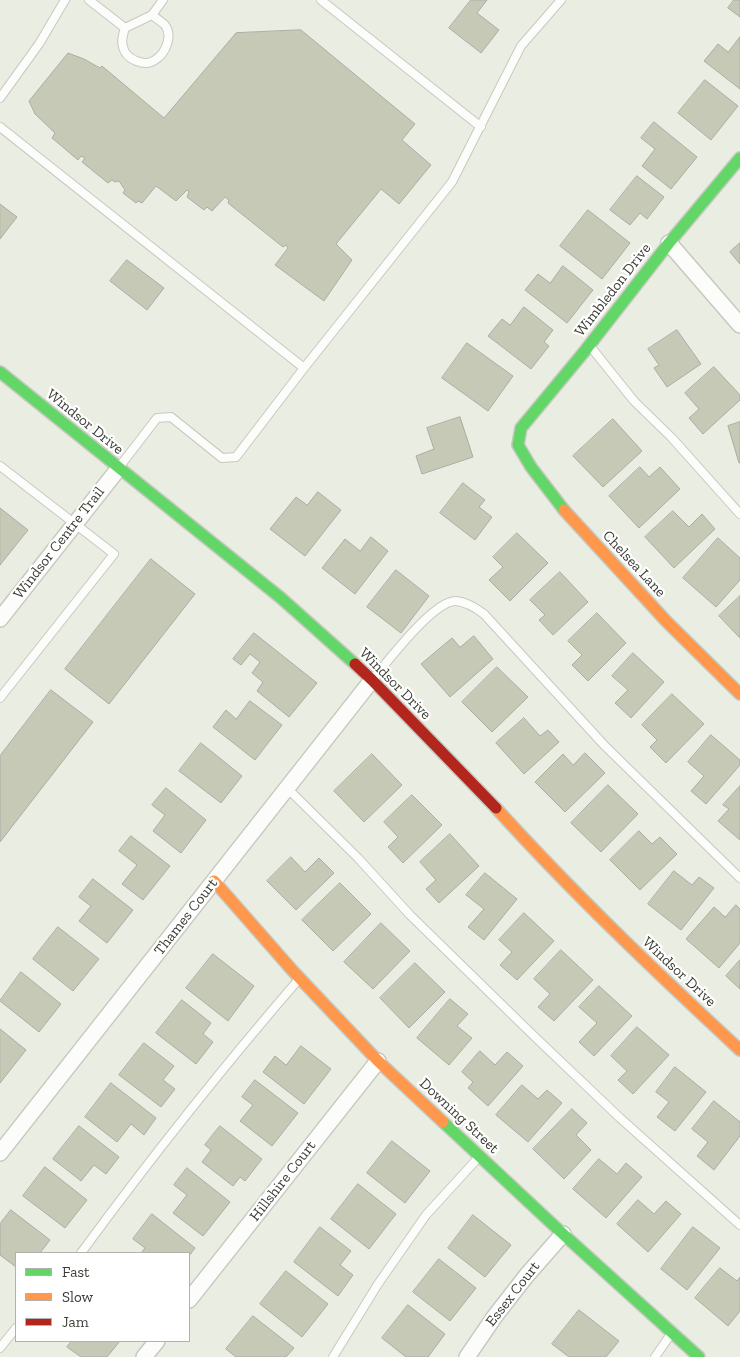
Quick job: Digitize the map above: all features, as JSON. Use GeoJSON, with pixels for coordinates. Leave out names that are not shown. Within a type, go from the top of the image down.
{"type":"FeatureCollection","features":[{"type":"Feature","properties":{"kind":"street","name":"Wimbledon Drive"},"geometry":{"type":"LineString","coordinates":[[518,445],[521,428],[669,243],[740,158]]}},
{"type":"Feature","properties":{"kind":"street"},"geometry":{"type":"LineString","coordinates":[[669,243],[740,325]]}},
{"type":"Feature","properties":{"kind":"street","name":"Windsor Drive"},"geometry":{"type":"LineString","coordinates":[[0,372],[281,598],[372,680],[486,797],[535,851],[647,963],[740,1050]]}},
{"type":"Feature","properties":{"kind":"street","name":"Chelsea Lane"},"geometry":{"type":"LineString","coordinates":[[518,445],[531,467],[571,519],[667,622],[740,694]]}},
{"type":"Feature","properties":{"kind":"street","name":"Windsor Centre Trail"},"geometry":{"type":"LineString","coordinates":[[0,619],[118,468]]}},
{"type":"Feature","properties":{"kind":"street","name":"Thames Court"},"geometry":{"type":"LineString","coordinates":[[0,1154],[372,680]]}},
{"type":"Feature","properties":{"kind":"street","name":"Downing Street"},"geometry":{"type":"LineString","coordinates":[[214,881],[299,978],[378,1061],[563,1234],[699,1357]]}},
{"type":"Feature","properties":{"kind":"street","name":"Hillshire Court"},"geometry":{"type":"LineString","coordinates":[[190,1299],[378,1061]]}},
{"type":"Feature","properties":{"kind":"street","name":"Essex Court"},"geometry":{"type":"LineString","coordinates":[[467,1357],[494,1316],[563,1234]]}},
{"type":"Feature","properties":{"kind":"street"},"geometry":{"type":"LineString","coordinates":[[144,1357],[156,1342]]}},
{"type":"Feature","properties":{"kind":"lane"},"geometry":{"type":"LineString","coordinates":[[0,98],[39,44],[65,0]]}},
{"type":"Feature","properties":{"kind":"lane"},"geometry":{"type":"LineString","coordinates":[[90,0],[124,28]]}},
{"type":"Feature","properties":{"kind":"lane"},"geometry":{"type":"LineString","coordinates":[[124,28],[152,16],[163,0]]}},
{"type":"Feature","properties":{"kind":"lane"},"geometry":{"type":"LineString","coordinates":[[321,0],[481,127]]}},
{"type":"Feature","properties":{"kind":"lane"},"geometry":{"type":"LineString","coordinates":[[118,468],[157,418],[171,417],[222,458],[236,457],[452,182],[521,46],[560,0]]}},
{"type":"Feature","properties":{"kind":"lane"},"geometry":{"type":"LineString","coordinates":[[124,28],[123,49],[131,59],[144,63],[154,61],[164,52],[169,39],[165,26],[152,16]]}},
{"type":"Feature","properties":{"kind":"lane"},"geometry":{"type":"LineString","coordinates":[[0,127],[304,368]]}},
{"type":"Feature","properties":{"kind":"lane"},"geometry":{"type":"LineString","coordinates":[[589,345],[634,401],[672,438],[740,514]]}},
{"type":"Feature","properties":{"kind":"lane"},"geometry":{"type":"LineString","coordinates":[[0,466],[114,554],[0,698]]}},
{"type":"Feature","properties":{"kind":"lane"},"geometry":{"type":"LineString","coordinates":[[372,680],[426,618],[440,606],[455,601],[470,605],[484,614],[604,746],[740,878]]}},
{"type":"Feature","properties":{"kind":"lane"},"geometry":{"type":"LineString","coordinates":[[287,788],[358,858],[410,915],[535,1037],[620,1118],[740,1225]]}},
{"type":"Feature","properties":{"kind":"lane"},"geometry":{"type":"LineString","coordinates":[[82,1252],[237,1051],[299,978]]}},
{"type":"Feature","properties":{"kind":"lane"},"geometry":{"type":"LineString","coordinates":[[333,1357],[378,1284],[426,1215],[480,1156]]}},
{"type":"Feature","properties":{"kind":"lane"},"geometry":{"type":"LineString","coordinates":[[0,1348],[15,1329]]}},
{"type":"Feature","properties":{"kind":"lane"},"geometry":{"type":"LineString","coordinates":[[655,1357],[672,1332]]}},
{"type":"Feature","properties":{"kind":"building"},"geometry":{"type":"Polygon","coordinates":[[[471,0],[487,0],[477,13],[499,30],[481,53],[449,28],[471,0]]]}},
{"type":"Feature","properties":{"kind":"building"},"geometry":{"type":"Polygon","coordinates":[[[734,0],[740,0],[740,17],[728,8],[734,0]]]}},
{"type":"Feature","properties":{"kind":"building"},"geometry":{"type":"Polygon","coordinates":[[[301,30],[415,124],[402,140],[431,165],[399,204],[381,189],[336,244],[352,260],[324,301],[275,265],[288,248],[286,245],[283,247],[228,203],[229,200],[225,197],[212,211],[207,207],[204,210],[187,197],[189,192],[187,190],[176,201],[156,186],[142,203],[138,201],[136,203],[123,193],[125,190],[119,181],[115,182],[112,180],[108,183],[82,162],[85,158],[81,156],[78,160],[52,138],[55,133],[35,114],[29,101],[68,53],[100,68],[102,66],[164,118],[236,33],[301,30]]]}},
{"type":"Feature","properties":{"kind":"building"},"geometry":{"type":"Polygon","coordinates":[[[740,37],[740,89],[704,61],[718,44],[728,52],[740,37]]]}},
{"type":"Feature","properties":{"kind":"building"},"geometry":{"type":"Polygon","coordinates":[[[705,80],[738,106],[711,140],[678,113],[705,80]]]}},
{"type":"Feature","properties":{"kind":"building"},"geometry":{"type":"Polygon","coordinates":[[[654,122],[697,157],[671,189],[642,166],[655,149],[641,138],[654,122]]]}},
{"type":"Feature","properties":{"kind":"building"},"geometry":{"type":"Polygon","coordinates":[[[637,176],[664,197],[647,219],[640,213],[630,225],[610,210],[637,176]]]}},
{"type":"Feature","properties":{"kind":"building"},"geometry":{"type":"Polygon","coordinates":[[[0,204],[17,217],[0,239],[0,204]]]}},
{"type":"Feature","properties":{"kind":"building"},"geometry":{"type":"Polygon","coordinates":[[[588,210],[630,243],[602,279],[560,246],[588,210]]]}},
{"type":"Feature","properties":{"kind":"building"},"geometry":{"type":"Polygon","coordinates":[[[740,243],[740,264],[730,252],[740,243]]]}},
{"type":"Feature","properties":{"kind":"building"},"geometry":{"type":"Polygon","coordinates":[[[127,260],[164,288],[147,310],[110,281],[127,260]]]}},
{"type":"Feature","properties":{"kind":"building"},"geometry":{"type":"Polygon","coordinates":[[[563,266],[593,290],[567,323],[525,290],[538,274],[550,283],[563,266]]]}},
{"type":"Feature","properties":{"kind":"building"},"geometry":{"type":"Polygon","coordinates":[[[524,307],[553,330],[544,342],[549,346],[531,369],[488,336],[502,319],[510,325],[524,307]]]}},
{"type":"Feature","properties":{"kind":"building"},"geometry":{"type":"Polygon","coordinates":[[[677,330],[701,364],[667,387],[654,368],[659,365],[648,349],[677,330]]]}},
{"type":"Feature","properties":{"kind":"building"},"geometry":{"type":"Polygon","coordinates":[[[467,343],[513,376],[488,411],[442,378],[467,343]]]}},
{"type":"Feature","properties":{"kind":"building"},"geometry":{"type":"Polygon","coordinates":[[[714,367],[740,395],[740,400],[703,434],[689,418],[699,409],[685,393],[714,367]]]}},
{"type":"Feature","properties":{"kind":"building"},"geometry":{"type":"Polygon","coordinates":[[[460,417],[473,457],[422,474],[416,456],[434,449],[427,428],[460,417]]]}},
{"type":"Feature","properties":{"kind":"building"},"geometry":{"type":"Polygon","coordinates":[[[613,419],[642,451],[603,487],[573,456],[613,419]]]}},
{"type":"Feature","properties":{"kind":"building"},"geometry":{"type":"Polygon","coordinates":[[[740,422],[740,463],[739,463],[728,426],[740,422]]]}},
{"type":"Feature","properties":{"kind":"building"},"geometry":{"type":"Polygon","coordinates":[[[640,467],[649,477],[660,467],[680,489],[639,528],[609,496],[640,467]]]}},
{"type":"Feature","properties":{"kind":"building"},"geometry":{"type":"Polygon","coordinates":[[[463,483],[485,500],[479,507],[492,517],[475,540],[440,513],[463,483]]]}},
{"type":"Feature","properties":{"kind":"building"},"geometry":{"type":"Polygon","coordinates":[[[318,492],[341,510],[305,556],[270,529],[296,497],[307,505],[318,492]]]}},
{"type":"Feature","properties":{"kind":"building"},"geometry":{"type":"Polygon","coordinates":[[[0,508],[28,530],[0,565],[0,508]]]}},
{"type":"Feature","properties":{"kind":"building"},"geometry":{"type":"Polygon","coordinates":[[[673,511],[689,527],[702,514],[715,529],[674,568],[645,537],[673,511]]]}},
{"type":"Feature","properties":{"kind":"building"},"geometry":{"type":"Polygon","coordinates":[[[517,533],[548,563],[510,601],[489,580],[503,567],[493,557],[517,533]]]}},
{"type":"Feature","properties":{"kind":"building"},"geometry":{"type":"Polygon","coordinates":[[[371,537],[388,551],[355,594],[322,568],[345,539],[360,551],[371,537]]]}},
{"type":"Feature","properties":{"kind":"building"},"geometry":{"type":"Polygon","coordinates":[[[718,538],[740,558],[740,580],[716,607],[683,578],[718,538]]]}},
{"type":"Feature","properties":{"kind":"building"},"geometry":{"type":"Polygon","coordinates":[[[151,559],[195,594],[109,704],[65,669],[151,559]]]}},
{"type":"Feature","properties":{"kind":"building"},"geometry":{"type":"Polygon","coordinates":[[[396,570],[429,596],[401,633],[367,607],[396,570]]]}},
{"type":"Feature","properties":{"kind":"building"},"geometry":{"type":"Polygon","coordinates":[[[560,572],[588,602],[553,635],[539,620],[545,615],[530,600],[560,572]]]}},
{"type":"Feature","properties":{"kind":"building"},"geometry":{"type":"Polygon","coordinates":[[[740,596],[740,638],[719,616],[740,596]]]}},
{"type":"Feature","properties":{"kind":"building"},"geometry":{"type":"Polygon","coordinates":[[[597,613],[626,643],[588,681],[572,665],[582,655],[568,641],[597,613]]]}},
{"type":"Feature","properties":{"kind":"building"},"geometry":{"type":"Polygon","coordinates":[[[254,633],[317,683],[289,717],[257,691],[263,682],[252,673],[260,662],[250,654],[241,665],[233,659],[254,633]]]}},
{"type":"Feature","properties":{"kind":"building"},"geometry":{"type":"Polygon","coordinates":[[[474,636],[493,659],[450,697],[421,664],[452,638],[460,647],[474,636]]]}},
{"type":"Feature","properties":{"kind":"building"},"geometry":{"type":"Polygon","coordinates":[[[633,653],[664,682],[631,718],[615,703],[628,690],[612,676],[633,653]]]}},
{"type":"Feature","properties":{"kind":"building"},"geometry":{"type":"Polygon","coordinates":[[[497,667],[528,697],[492,732],[462,702],[497,667]]]}},
{"type":"Feature","properties":{"kind":"building"},"geometry":{"type":"Polygon","coordinates":[[[51,690],[93,722],[0,842],[0,756],[51,690]]]}},
{"type":"Feature","properties":{"kind":"building"},"geometry":{"type":"Polygon","coordinates":[[[672,694],[704,724],[666,763],[650,747],[657,740],[642,725],[672,694]]]}},
{"type":"Feature","properties":{"kind":"building"},"geometry":{"type":"Polygon","coordinates":[[[250,701],[282,725],[255,760],[213,727],[226,710],[236,719],[250,701]]]}},
{"type":"Feature","properties":{"kind":"building"},"geometry":{"type":"Polygon","coordinates":[[[524,718],[540,736],[548,730],[559,742],[524,774],[496,743],[524,718]]]}},
{"type":"Feature","properties":{"kind":"building"},"geometry":{"type":"Polygon","coordinates":[[[711,735],[740,760],[740,765],[706,804],[691,791],[704,776],[688,762],[711,735]]]}},
{"type":"Feature","properties":{"kind":"building"},"geometry":{"type":"Polygon","coordinates":[[[201,743],[242,776],[221,803],[179,771],[201,743]]]}},
{"type":"Feature","properties":{"kind":"building"},"geometry":{"type":"Polygon","coordinates":[[[585,753],[605,773],[565,812],[535,782],[563,754],[573,765],[585,753]]]}},
{"type":"Feature","properties":{"kind":"building"},"geometry":{"type":"Polygon","coordinates":[[[372,754],[402,785],[364,822],[334,791],[372,754]]]}},
{"type":"Feature","properties":{"kind":"building"},"geometry":{"type":"Polygon","coordinates":[[[608,785],[638,814],[601,852],[571,823],[608,785]]]}},
{"type":"Feature","properties":{"kind":"building"},"geometry":{"type":"Polygon","coordinates":[[[740,786],[740,840],[718,821],[729,809],[723,805],[740,786]]]}},
{"type":"Feature","properties":{"kind":"building"},"geometry":{"type":"Polygon","coordinates":[[[166,788],[206,820],[181,853],[153,831],[165,815],[152,805],[166,788]]]}},
{"type":"Feature","properties":{"kind":"building"},"geometry":{"type":"Polygon","coordinates":[[[412,795],[442,825],[403,863],[388,847],[398,837],[384,822],[412,795]]]}},
{"type":"Feature","properties":{"kind":"building"},"geometry":{"type":"Polygon","coordinates":[[[639,831],[652,844],[660,837],[677,854],[640,890],[610,860],[639,831]]]}},
{"type":"Feature","properties":{"kind":"building"},"geometry":{"type":"Polygon","coordinates":[[[450,834],[479,866],[439,903],[426,889],[436,880],[420,862],[450,834]]]}},
{"type":"Feature","properties":{"kind":"building"},"geometry":{"type":"Polygon","coordinates":[[[131,836],[170,866],[143,900],[122,884],[137,865],[119,851],[131,836]]]}},
{"type":"Feature","properties":{"kind":"building"},"geometry":{"type":"Polygon","coordinates":[[[291,857],[305,872],[319,858],[334,873],[296,910],[267,881],[291,857]]]}},
{"type":"Feature","properties":{"kind":"building"},"geometry":{"type":"Polygon","coordinates":[[[674,871],[692,885],[699,877],[714,888],[681,930],[648,904],[674,871]]]}},
{"type":"Feature","properties":{"kind":"building"},"geometry":{"type":"Polygon","coordinates":[[[485,873],[517,899],[484,940],[468,927],[484,909],[466,895],[485,873]]]}},
{"type":"Feature","properties":{"kind":"building"},"geometry":{"type":"Polygon","coordinates":[[[93,879],[133,910],[107,943],[79,921],[91,906],[79,897],[93,879]]]}},
{"type":"Feature","properties":{"kind":"building"},"geometry":{"type":"Polygon","coordinates":[[[340,883],[371,914],[333,951],[302,920],[340,883]]]}},
{"type":"Feature","properties":{"kind":"building"},"geometry":{"type":"Polygon","coordinates":[[[736,905],[740,909],[740,943],[719,968],[686,939],[714,907],[725,917],[736,905]]]}},
{"type":"Feature","properties":{"kind":"building"},"geometry":{"type":"Polygon","coordinates":[[[524,913],[554,941],[517,980],[500,965],[512,952],[499,940],[524,913]]]}},
{"type":"Feature","properties":{"kind":"building"},"geometry":{"type":"Polygon","coordinates":[[[381,923],[410,951],[373,989],[344,962],[381,923]]]}},
{"type":"Feature","properties":{"kind":"building"},"geometry":{"type":"Polygon","coordinates":[[[58,927],[99,959],[73,991],[33,959],[58,927]]]}},
{"type":"Feature","properties":{"kind":"building"},"geometry":{"type":"Polygon","coordinates":[[[561,950],[593,980],[554,1021],[538,1007],[550,994],[534,979],[561,950]]]}},
{"type":"Feature","properties":{"kind":"building"},"geometry":{"type":"Polygon","coordinates":[[[213,954],[254,986],[228,1021],[186,988],[213,954]]]}},
{"type":"Feature","properties":{"kind":"building"},"geometry":{"type":"Polygon","coordinates":[[[740,960],[740,989],[726,976],[740,960]]]}},
{"type":"Feature","properties":{"kind":"building"},"geometry":{"type":"Polygon","coordinates":[[[415,963],[445,992],[409,1028],[380,998],[415,963]]]}},
{"type":"Feature","properties":{"kind":"building"},"geometry":{"type":"Polygon","coordinates":[[[21,972],[61,1004],[39,1032],[0,1001],[21,972]]]}},
{"type":"Feature","properties":{"kind":"building"},"geometry":{"type":"Polygon","coordinates":[[[599,986],[632,1016],[594,1056],[579,1042],[597,1023],[579,1007],[599,986]]]}},
{"type":"Feature","properties":{"kind":"building"},"geometry":{"type":"Polygon","coordinates":[[[450,999],[468,1014],[457,1026],[472,1038],[449,1065],[417,1038],[450,999]]]}},
{"type":"Feature","properties":{"kind":"building"},"geometry":{"type":"Polygon","coordinates":[[[182,1000],[211,1023],[203,1034],[213,1042],[196,1064],[156,1033],[182,1000]]]}},
{"type":"Feature","properties":{"kind":"building"},"geometry":{"type":"Polygon","coordinates":[[[637,1027],[669,1055],[633,1094],[618,1080],[627,1071],[611,1056],[637,1027]]]}},
{"type":"Feature","properties":{"kind":"building"},"geometry":{"type":"Polygon","coordinates":[[[0,1029],[26,1050],[0,1083],[0,1029]]]}},
{"type":"Feature","properties":{"kind":"building"},"geometry":{"type":"Polygon","coordinates":[[[144,1043],[174,1066],[163,1080],[175,1089],[161,1107],[119,1075],[144,1043]]]}},
{"type":"Feature","properties":{"kind":"building"},"geometry":{"type":"Polygon","coordinates":[[[301,1046],[331,1069],[304,1104],[263,1072],[275,1056],[286,1065],[301,1046]]]}},
{"type":"Feature","properties":{"kind":"building"},"geometry":{"type":"Polygon","coordinates":[[[480,1051],[495,1065],[507,1052],[523,1066],[488,1106],[468,1088],[473,1082],[462,1072],[480,1051]]]}},
{"type":"Feature","properties":{"kind":"building"},"geometry":{"type":"Polygon","coordinates":[[[675,1067],[706,1092],[675,1131],[657,1117],[669,1102],[656,1092],[675,1067]]]}},
{"type":"Feature","properties":{"kind":"building"},"geometry":{"type":"Polygon","coordinates":[[[255,1080],[298,1113],[272,1146],[240,1121],[253,1105],[242,1097],[255,1080]]]}},
{"type":"Feature","properties":{"kind":"building"},"geometry":{"type":"Polygon","coordinates":[[[111,1083],[156,1118],[144,1135],[131,1124],[117,1142],[85,1117],[111,1083]]]}},
{"type":"Feature","properties":{"kind":"building"},"geometry":{"type":"Polygon","coordinates":[[[522,1085],[538,1099],[547,1090],[562,1103],[528,1142],[496,1115],[522,1085]]]}},
{"type":"Feature","properties":{"kind":"building"},"geometry":{"type":"Polygon","coordinates":[[[714,1101],[740,1122],[740,1136],[714,1170],[697,1156],[708,1142],[692,1129],[714,1101]]]}},
{"type":"Feature","properties":{"kind":"building"},"geometry":{"type":"Polygon","coordinates":[[[572,1109],[587,1123],[576,1135],[591,1150],[564,1179],[533,1149],[572,1109]]]}},
{"type":"Feature","properties":{"kind":"building"},"geometry":{"type":"Polygon","coordinates":[[[79,1126],[119,1157],[106,1174],[94,1165],[81,1181],[53,1159],[79,1126]]]}},
{"type":"Feature","properties":{"kind":"building"},"geometry":{"type":"Polygon","coordinates":[[[220,1126],[262,1159],[245,1181],[240,1177],[233,1186],[202,1162],[211,1150],[205,1145],[220,1126]]]}},
{"type":"Feature","properties":{"kind":"building"},"geometry":{"type":"Polygon","coordinates":[[[392,1141],[430,1171],[405,1203],[367,1173],[392,1141]]]}},
{"type":"Feature","properties":{"kind":"building"},"geometry":{"type":"Polygon","coordinates":[[[599,1159],[617,1174],[626,1163],[642,1177],[606,1218],[573,1189],[599,1159]]]}},
{"type":"Feature","properties":{"kind":"building"},"geometry":{"type":"Polygon","coordinates":[[[45,1167],[87,1200],[65,1228],[23,1196],[45,1167]]]}},
{"type":"Feature","properties":{"kind":"building"},"geometry":{"type":"Polygon","coordinates":[[[187,1168],[230,1202],[203,1236],[173,1213],[187,1195],[174,1185],[187,1168]]]}},
{"type":"Feature","properties":{"kind":"building"},"geometry":{"type":"Polygon","coordinates":[[[358,1184],[396,1214],[369,1249],[331,1219],[358,1184]]]}},
{"type":"Feature","properties":{"kind":"building"},"geometry":{"type":"Polygon","coordinates":[[[638,1200],[654,1214],[666,1201],[681,1214],[648,1252],[617,1224],[638,1200]]]}},
{"type":"Feature","properties":{"kind":"building"},"geometry":{"type":"Polygon","coordinates":[[[11,1210],[50,1240],[41,1252],[15,1252],[15,1266],[0,1255],[0,1224],[11,1210]]]}},
{"type":"Feature","properties":{"kind":"building"},"geometry":{"type":"Polygon","coordinates":[[[152,1214],[195,1248],[190,1255],[190,1252],[142,1252],[145,1248],[133,1239],[152,1214]]]}},
{"type":"Feature","properties":{"kind":"building"},"geometry":{"type":"Polygon","coordinates":[[[473,1215],[511,1245],[485,1277],[448,1248],[473,1215]]]}},
{"type":"Feature","properties":{"kind":"building"},"geometry":{"type":"Polygon","coordinates":[[[320,1227],[351,1251],[340,1265],[353,1275],[338,1296],[294,1262],[320,1227]]]}},
{"type":"Feature","properties":{"kind":"building"},"geometry":{"type":"Polygon","coordinates":[[[693,1227],[720,1248],[687,1290],[661,1269],[693,1227]]]}},
{"type":"Feature","properties":{"kind":"building"},"geometry":{"type":"Polygon","coordinates":[[[439,1259],[476,1288],[450,1321],[413,1292],[439,1259]]]}},
{"type":"Feature","properties":{"kind":"building"},"geometry":{"type":"Polygon","coordinates":[[[720,1268],[737,1281],[740,1277],[740,1311],[728,1326],[695,1298],[720,1268]]]}},
{"type":"Feature","properties":{"kind":"building"},"geometry":{"type":"Polygon","coordinates":[[[286,1271],[328,1304],[302,1337],[260,1304],[286,1271]]]}},
{"type":"Feature","properties":{"kind":"building"},"geometry":{"type":"Polygon","coordinates":[[[408,1305],[445,1334],[428,1357],[406,1357],[382,1338],[408,1305]]]}},
{"type":"Feature","properties":{"kind":"building"},"geometry":{"type":"Polygon","coordinates":[[[579,1310],[619,1341],[606,1357],[569,1357],[552,1344],[579,1310]]]}},
{"type":"Feature","properties":{"kind":"building"},"geometry":{"type":"Polygon","coordinates":[[[253,1316],[294,1348],[286,1357],[236,1357],[226,1349],[253,1316]]]}},
{"type":"Feature","properties":{"kind":"building"},"geometry":{"type":"Polygon","coordinates":[[[71,1342],[119,1342],[107,1357],[81,1357],[67,1347],[71,1342]]]}},
{"type":"Feature","properties":{"kind":"traffic: fast"},"geometry":{"type":"LineString","coordinates":[[564,510],[531,467],[518,445],[521,428],[584,352],[669,243],[740,158]]}},
{"type":"Feature","properties":{"kind":"traffic: fast"},"geometry":{"type":"LineString","coordinates":[[0,372],[281,598],[355,664]]}},
{"type":"Feature","properties":{"kind":"traffic: fast"},"geometry":{"type":"LineString","coordinates":[[443,1122],[699,1357]]}},
{"type":"Feature","properties":{"kind":"traffic: slow"},"geometry":{"type":"LineString","coordinates":[[564,510],[667,622],[740,694]]}},
{"type":"Feature","properties":{"kind":"traffic: slow"},"geometry":{"type":"LineString","coordinates":[[496,808],[615,932],[740,1050]]}},
{"type":"Feature","properties":{"kind":"traffic: slow"},"geometry":{"type":"LineString","coordinates":[[214,881],[292,970],[378,1061],[443,1122]]}},
{"type":"Feature","properties":{"kind":"traffic: jam"},"geometry":{"type":"LineString","coordinates":[[355,664],[496,808]]}}]}
